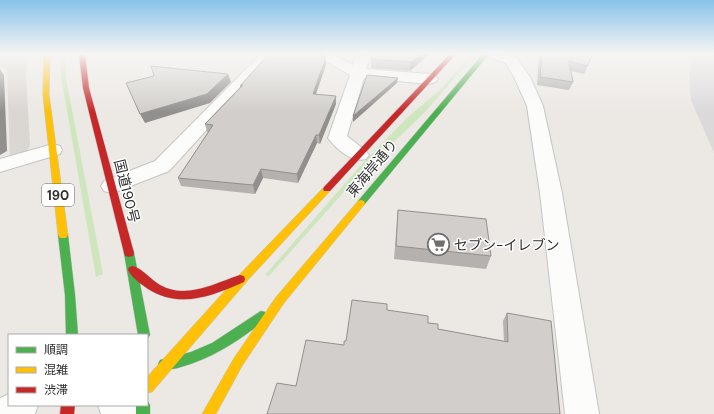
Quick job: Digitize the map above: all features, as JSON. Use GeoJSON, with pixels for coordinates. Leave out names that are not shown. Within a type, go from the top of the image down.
{"type":"FeatureCollection","features":[{"type":"Feature","properties":{"kind":"main road","name":"190"},"geometry":{"type":"LineString","coordinates":[[47,73],[46,95],[70,295],[72,334]]}},
{"type":"Feature","properties":{"kind":"main road","name":"国道190号"},"geometry":{"type":"LineString","coordinates":[[84,73],[86,88],[133,270],[144,334]]}},
{"type":"Feature","properties":{"kind":"main road","name":"東海岸通り"},"geometry":{"type":"LineString","coordinates":[[148,386],[244,277],[435,73]]}},
{"type":"Feature","properties":{"kind":"main road","name":"東海岸通り"},"geometry":{"type":"LineString","coordinates":[[280,300],[470,73]]}},
{"type":"Feature","properties":{"kind":"main road"},"geometry":{"type":"LineString","coordinates":[[133,270],[142,282],[154,290],[173,295],[196,295],[213,291],[244,277]]}},
{"type":"Feature","properties":{"kind":"main road"},"geometry":{"type":"LineString","coordinates":[[154,364],[168,364],[194,357],[219,347],[241,333],[280,300]]}},
{"type":"Feature","properties":{"kind":"main road"},"geometry":{"type":"LineString","coordinates":[[209,414],[238,362],[280,300]]}},
{"type":"Feature","properties":{"kind":"main road"},"geometry":{"type":"LineString","coordinates":[[125,414],[132,406]]}},
{"type":"Feature","properties":{"kind":"street"},"geometry":{"type":"LineString","coordinates":[[111,186],[147,174],[162,166],[251,73]]}},
{"type":"Feature","properties":{"kind":"street"},"geometry":{"type":"LineString","coordinates":[[357,73],[337,138],[359,155]]}},
{"type":"Feature","properties":{"kind":"street"},"geometry":{"type":"LineString","coordinates":[[361,73],[430,79]]}},
{"type":"Feature","properties":{"kind":"street"},"geometry":{"type":"LineString","coordinates":[[520,73],[535,106],[551,194],[582,414]]}},
{"type":"Feature","properties":{"kind":"street"},"geometry":{"type":"LineString","coordinates":[[0,166],[53,150]]}},
{"type":"Feature","properties":{"kind":"street"},"geometry":{"type":"LineString","coordinates":[[3,414],[20,406]]}},
{"type":"Feature","properties":{"kind":"street"},"geometry":{"type":"LineString","coordinates":[[115,406],[125,414]]}},
{"type":"Feature","properties":{"kind":"shaded area"},"geometry":{"type":"Polygon","coordinates":[[[7,73],[26,73],[30,145],[27,151],[10,158],[7,73]]]}},
{"type":"Feature","properties":{"kind":"shaded area"},"geometry":{"type":"Polygon","coordinates":[[[689,73],[714,73],[714,153],[691,100],[689,73]]]}},
{"type":"Feature","properties":{"kind":"green space"},"geometry":{"type":"Polygon","coordinates":[[[61,73],[66,73],[103,274],[96,277],[61,73]]]}},
{"type":"Feature","properties":{"kind":"green space"},"geometry":{"type":"Polygon","coordinates":[[[455,73],[459,73],[423,114],[358,176],[269,276],[265,275],[363,163],[406,119],[442,88],[455,73]]]}},
{"type":"Feature","properties":{"kind":"building"},"geometry":{"type":"Polygon","coordinates":[[[153,73],[228,74],[207,94],[140,114],[126,83],[154,76],[153,73]]]}},
{"type":"Feature","properties":{"kind":"building"},"geometry":{"type":"Polygon","coordinates":[[[251,73],[320,73],[313,94],[336,96],[319,135],[316,135],[297,174],[261,169],[253,185],[178,178],[213,125],[205,124],[243,85],[240,86],[251,73]]]}},
{"type":"Feature","properties":{"kind":"building"},"geometry":{"type":"Polygon","coordinates":[[[540,73],[571,73],[573,82],[540,77],[540,73]]]}},
{"type":"Feature","properties":{"kind":"building"},"geometry":{"type":"Polygon","coordinates":[[[367,75],[398,78],[353,116],[367,75]]]}},
{"type":"Feature","properties":{"kind":"building","name":"セブン-イレブン"},"geometry":{"type":"Polygon","coordinates":[[[398,210],[486,219],[491,256],[396,246],[398,210]]]}},
{"type":"Feature","properties":{"kind":"building"},"geometry":{"type":"Polygon","coordinates":[[[352,300],[387,304],[387,310],[428,316],[428,323],[438,324],[438,329],[508,342],[507,313],[551,321],[560,414],[267,414],[277,383],[296,386],[306,340],[344,345],[344,341],[346,341],[352,300]]]}},
{"type":"Feature","properties":{"kind":"traffic: fast"},"geometry":{"type":"LineString","coordinates":[[361,203],[470,73]]}},
{"type":"Feature","properties":{"kind":"traffic: fast"},"geometry":{"type":"LineString","coordinates":[[63,235],[70,295],[72,334]]}},
{"type":"Feature","properties":{"kind":"traffic: fast"},"geometry":{"type":"LineString","coordinates":[[129,253],[144,334]]}},
{"type":"Feature","properties":{"kind":"traffic: fast"},"geometry":{"type":"LineString","coordinates":[[164,364],[178,362],[216,348],[228,341],[261,316]]}},
{"type":"Feature","properties":{"kind":"traffic: fast"},"geometry":{"type":"LineString","coordinates":[[143,406],[143,414]]}},
{"type":"Feature","properties":{"kind":"traffic: slow"},"geometry":{"type":"LineString","coordinates":[[47,73],[46,95],[63,235]]}},
{"type":"Feature","properties":{"kind":"traffic: slow"},"geometry":{"type":"LineString","coordinates":[[148,386],[244,277],[327,189]]}},
{"type":"Feature","properties":{"kind":"traffic: slow"},"geometry":{"type":"LineString","coordinates":[[209,414],[238,362],[280,300],[361,203]]}},
{"type":"Feature","properties":{"kind":"traffic: jam"},"geometry":{"type":"LineString","coordinates":[[84,73],[86,88],[129,253]]}},
{"type":"Feature","properties":{"kind":"traffic: jam"},"geometry":{"type":"LineString","coordinates":[[327,189],[435,73]]}},
{"type":"Feature","properties":{"kind":"traffic: jam"},"geometry":{"type":"LineString","coordinates":[[133,270],[146,282],[159,290],[184,296],[210,291],[240,279]]}},
{"type":"Feature","properties":{"kind":"traffic: jam"},"geometry":{"type":"LineString","coordinates":[[67,414],[68,406]]}},
{"type":"Feature","properties":{"kind":"place","name":"セブン-イレブン"},"geometry":{"type":"Point","coordinates":[439,245]}}]}
